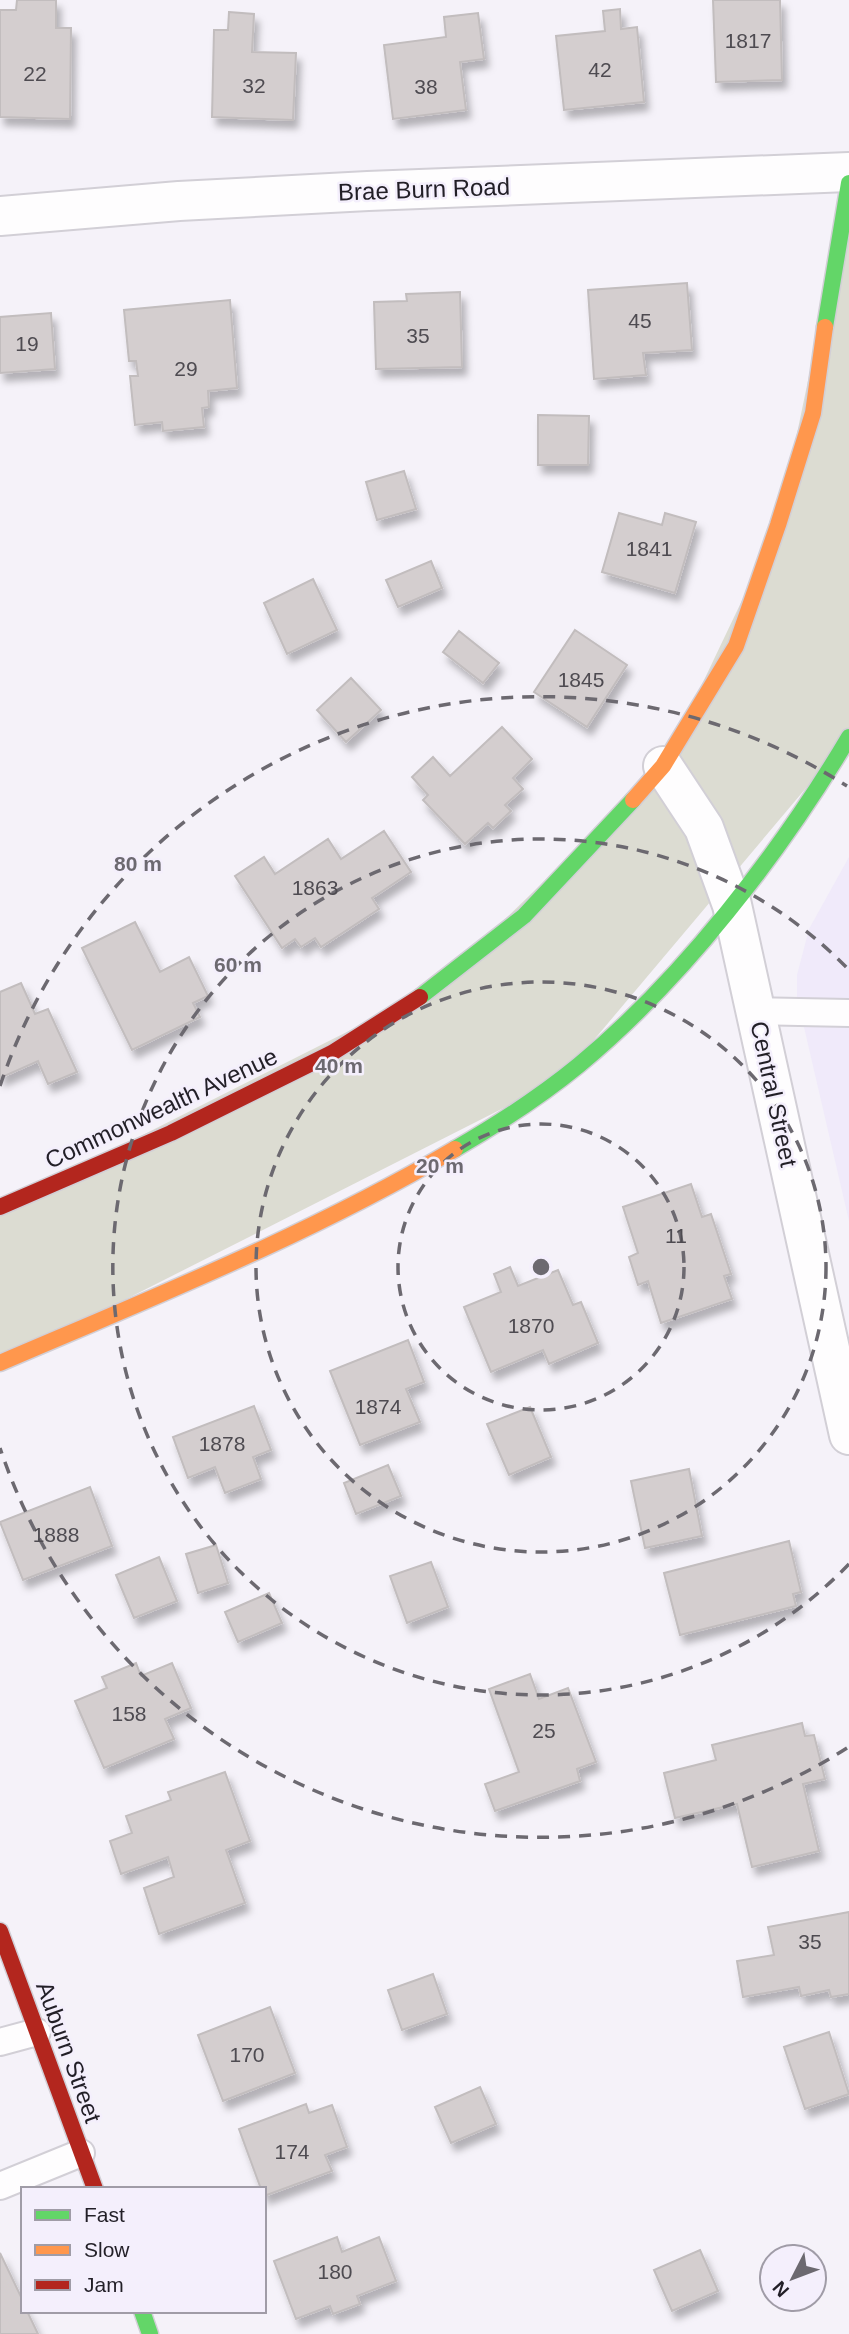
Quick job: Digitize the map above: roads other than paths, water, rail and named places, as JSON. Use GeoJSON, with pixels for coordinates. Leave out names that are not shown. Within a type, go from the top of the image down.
{"type":"FeatureCollection","features":[{"type":"Feature","properties":{"kind":"street","name":"Brae Burn Road"},"geometry":{"type":"LineString","coordinates":[[0,216],[179,201],[368,191],[849,173]]}},
{"type":"Feature","properties":{"kind":"street","name":"Commonwealth Avenue"},"geometry":{"type":"LineString","coordinates":[[0,1207],[171,1133],[332,1053],[434,988],[524,916],[663,766],[736,646],[778,525],[813,413],[849,183]]}},
{"type":"Feature","properties":{"kind":"street"},"geometry":{"type":"LineString","coordinates":[[0,1363],[263,1248],[400,1181],[454,1151],[561,1079],[614,1034],[679,967],[732,905],[811,799],[849,737]]}},
{"type":"Feature","properties":{"kind":"street","name":"Central Street"},"geometry":{"type":"LineString","coordinates":[[663,766],[704,828],[732,905],[846,1412]]}},
{"type":"Feature","properties":{"kind":"street","name":"Auburn Street"},"geometry":{"type":"LineString","coordinates":[[2,1942],[94,2187]]}},
{"type":"Feature","properties":{"kind":"street"},"geometry":{"type":"LineString","coordinates":[[143,2313],[150,2334]]}},
{"type":"Feature","properties":{"kind":"lane"},"geometry":{"type":"LineString","coordinates":[[755,1011],[849,1013]]}},
{"type":"Feature","properties":{"kind":"lane"},"geometry":{"type":"LineString","coordinates":[[0,2042],[37,2032]]}},
{"type":"Feature","properties":{"kind":"lane"},"geometry":{"type":"LineString","coordinates":[[0,2186],[81,2152]]}}]}
